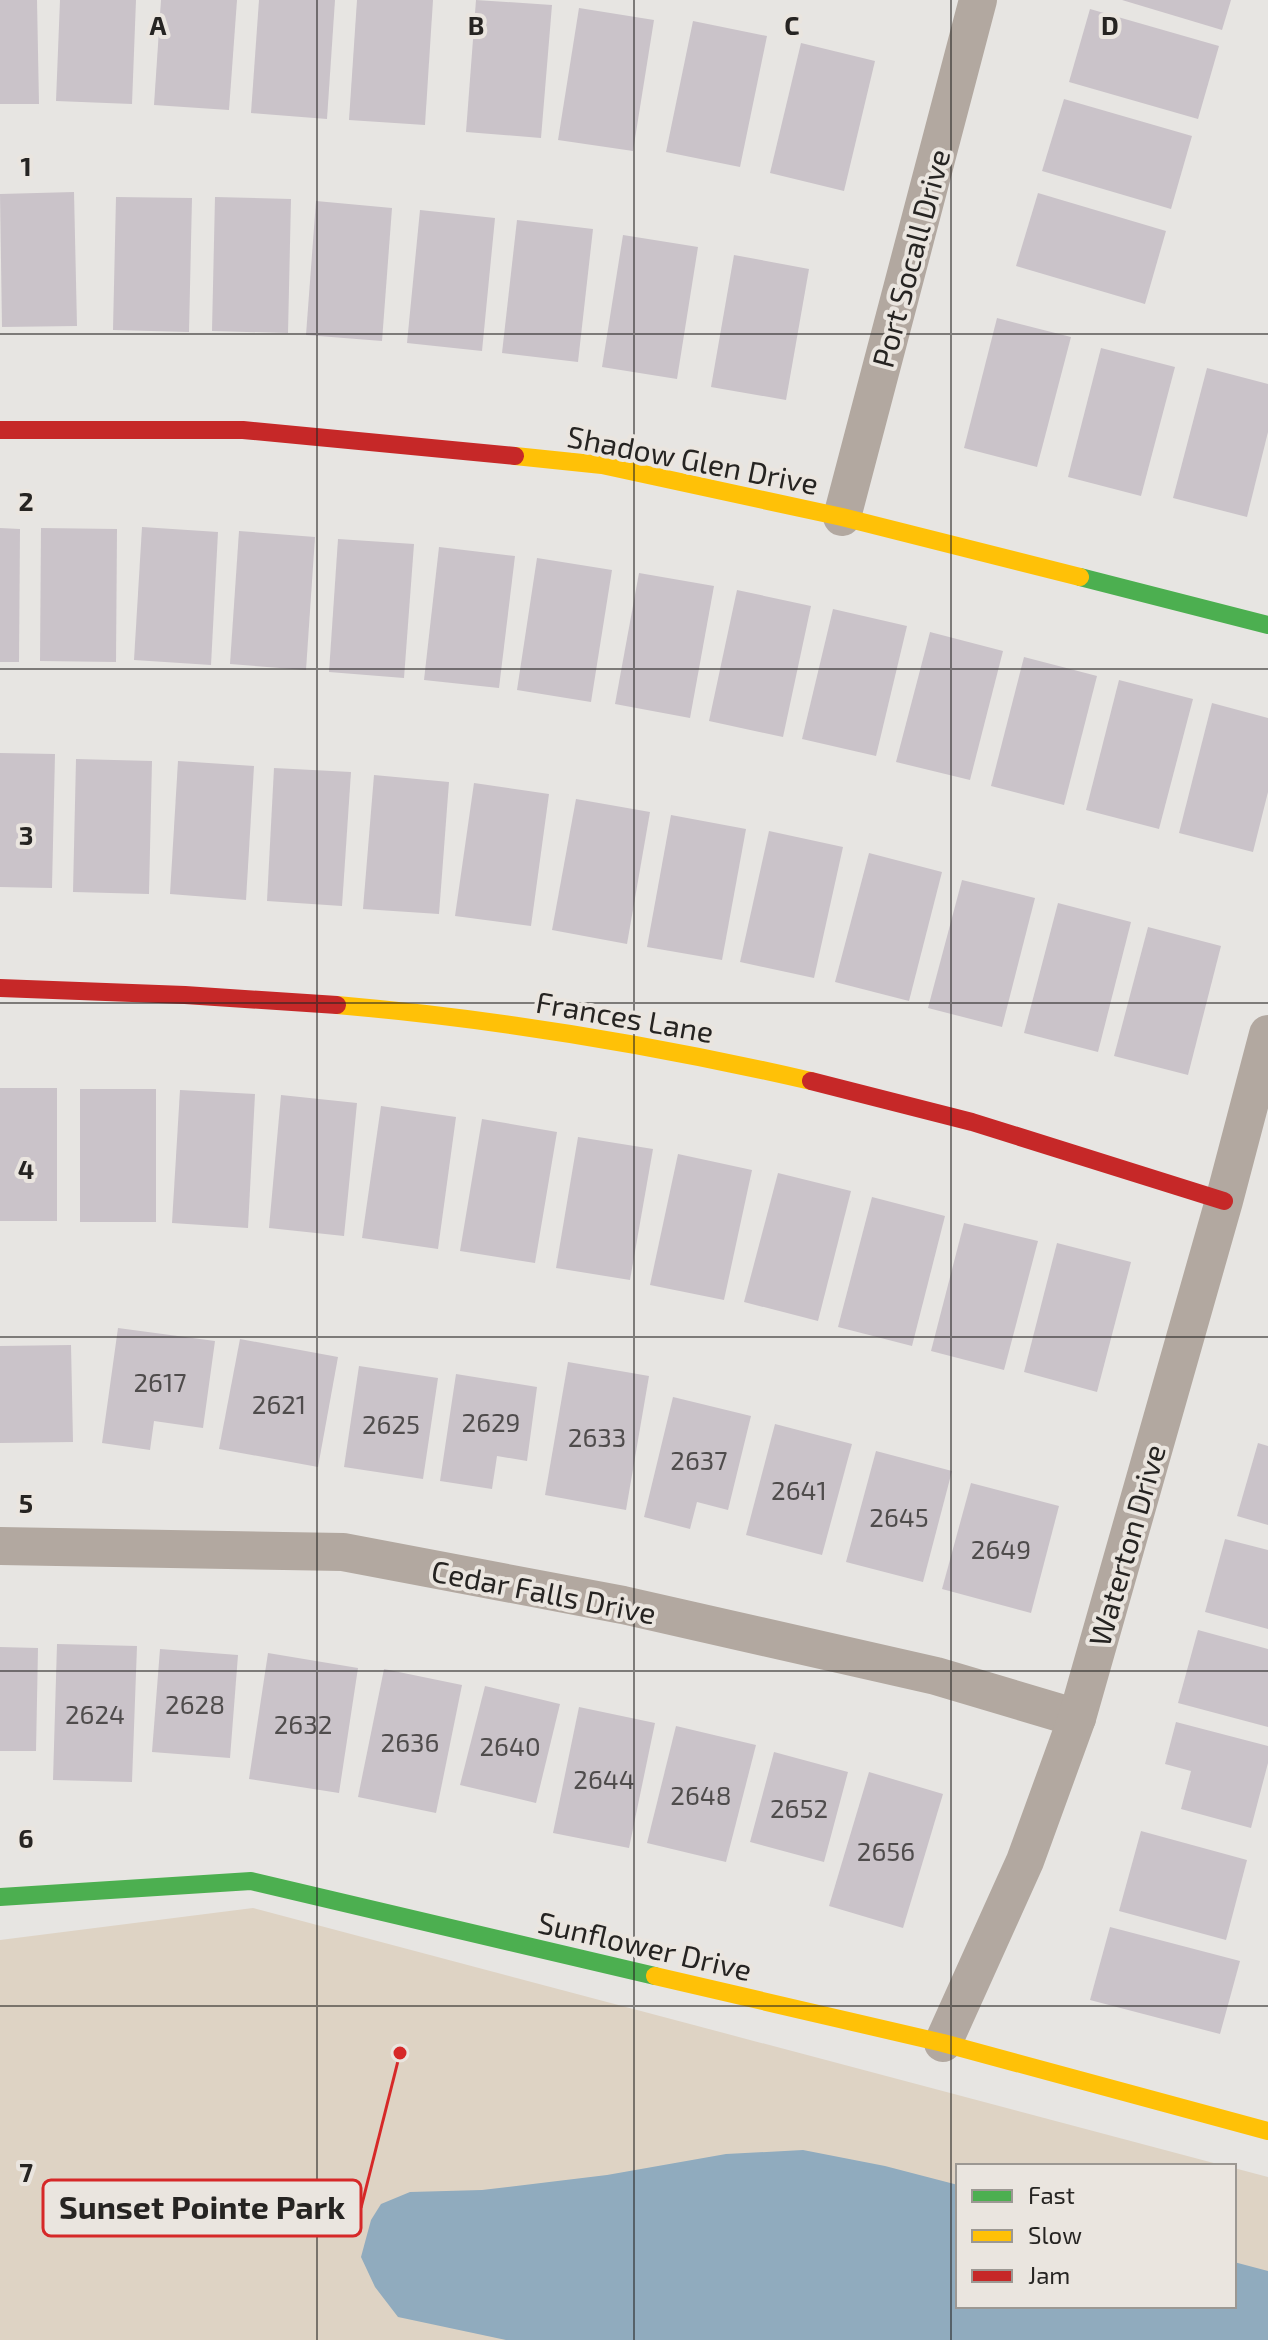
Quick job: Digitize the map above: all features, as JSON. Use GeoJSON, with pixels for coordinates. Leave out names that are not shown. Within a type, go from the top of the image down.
{"type":"FeatureCollection","features":[{"type":"Feature","properties":{"kind":"street","name":"Port Socall Drive"},"geometry":{"type":"LineString","coordinates":[[842,517],[978,0]]}},
{"type":"Feature","properties":{"kind":"street","name":"Shadow Glen Drive"},"geometry":{"type":"LineString","coordinates":[[0,430],[243,430],[602,465],[842,517],[1268,625]]}},
{"type":"Feature","properties":{"kind":"street","name":"Frances Lane"},"geometry":{"type":"LineString","coordinates":[[0,988],[228,996],[366,1007],[610,1041],[731,1063],[971,1121],[1224,1201]]}},
{"type":"Feature","properties":{"kind":"street","name":"Waterton Drive"},"geometry":{"type":"LineString","coordinates":[[943,2043],[1025,1861],[1077,1718],[1224,1201],[1268,1034]]}},
{"type":"Feature","properties":{"kind":"street","name":"Cedar Falls Drive"},"geometry":{"type":"LineString","coordinates":[[0,1546],[343,1552],[623,1605],[936,1676],[1077,1718]]}},
{"type":"Feature","properties":{"kind":"street","name":"Sunflower Drive"},"geometry":{"type":"LineString","coordinates":[[0,1897],[251,1881],[943,2043],[1268,2131]]}},
{"type":"Feature","properties":{"kind":"shaded area"},"geometry":{"type":"Polygon","coordinates":[[[253,1908],[1217,2164],[956,2164],[956,2308],[1236,2308],[1236,2169],[1268,2177],[1268,2340],[0,2340],[0,1940],[253,1908]]]}},
{"type":"Feature","properties":{"kind":"water"},"geometry":{"type":"Polygon","coordinates":[[[803,2150],[885,2166],[956,2184],[956,2308],[1236,2308],[1236,2263],[1268,2271],[1268,2340],[506,2340],[398,2317],[375,2287],[361,2257],[371,2220],[381,2204],[410,2192],[482,2190],[607,2175],[726,2154],[803,2150]]]}},
{"type":"Feature","properties":{"kind":"building"},"geometry":{"type":"Polygon","coordinates":[[[0,0],[37,0],[39,104],[0,104],[0,0]]]}},
{"type":"Feature","properties":{"kind":"building"},"geometry":{"type":"Polygon","coordinates":[[[60,0],[136,0],[132,104],[56,101],[60,0]]]}},
{"type":"Feature","properties":{"kind":"building"},"geometry":{"type":"Polygon","coordinates":[[[161,0],[237,0],[229,110],[154,105],[161,0]]]}},
{"type":"Feature","properties":{"kind":"building"},"geometry":{"type":"Polygon","coordinates":[[[259,0],[335,0],[327,119],[251,113],[259,0]]]}},
{"type":"Feature","properties":{"kind":"building"},"geometry":{"type":"Polygon","coordinates":[[[357,0],[433,0],[425,125],[349,120],[357,0]]]}},
{"type":"Feature","properties":{"kind":"building"},"geometry":{"type":"Polygon","coordinates":[[[476,0],[552,5],[541,138],[466,132],[476,0]]]}},
{"type":"Feature","properties":{"kind":"building"},"geometry":{"type":"Polygon","coordinates":[[[1122,0],[1231,0],[1222,30],[1122,0]]]}},
{"type":"Feature","properties":{"kind":"building"},"geometry":{"type":"Polygon","coordinates":[[[579,8],[654,20],[633,151],[558,140],[579,8]]]}},
{"type":"Feature","properties":{"kind":"building"},"geometry":{"type":"Polygon","coordinates":[[[1090,9],[1219,46],[1198,119],[1069,82],[1090,9]]]}},
{"type":"Feature","properties":{"kind":"building"},"geometry":{"type":"Polygon","coordinates":[[[693,21],[767,36],[740,167],[666,152],[693,21]]]}},
{"type":"Feature","properties":{"kind":"building"},"geometry":{"type":"Polygon","coordinates":[[[801,43],[875,61],[844,191],[770,173],[801,43]]]}},
{"type":"Feature","properties":{"kind":"building"},"geometry":{"type":"Polygon","coordinates":[[[1064,99],[1192,136],[1171,209],[1042,171],[1064,99]]]}},
{"type":"Feature","properties":{"kind":"building"},"geometry":{"type":"Polygon","coordinates":[[[74,192],[77,326],[2,327],[0,194],[74,192]]]}},
{"type":"Feature","properties":{"kind":"building"},"geometry":{"type":"Polygon","coordinates":[[[1038,193],[1166,231],[1145,304],[1016,266],[1038,193]]]}},
{"type":"Feature","properties":{"kind":"building"},"geometry":{"type":"Polygon","coordinates":[[[116,197],[192,198],[189,332],[113,330],[116,197]]]}},
{"type":"Feature","properties":{"kind":"building"},"geometry":{"type":"Polygon","coordinates":[[[215,197],[291,199],[288,333],[212,331],[215,197]]]}},
{"type":"Feature","properties":{"kind":"building"},"geometry":{"type":"Polygon","coordinates":[[[316,201],[392,208],[382,341],[306,335],[316,201]]]}},
{"type":"Feature","properties":{"kind":"building"},"geometry":{"type":"Polygon","coordinates":[[[420,210],[495,218],[482,351],[407,343],[420,210]]]}},
{"type":"Feature","properties":{"kind":"building"},"geometry":{"type":"Polygon","coordinates":[[[517,220],[593,229],[578,362],[502,353],[517,220]]]}},
{"type":"Feature","properties":{"kind":"building"},"geometry":{"type":"Polygon","coordinates":[[[623,235],[698,247],[677,379],[602,367],[623,235]]]}},
{"type":"Feature","properties":{"kind":"building"},"geometry":{"type":"Polygon","coordinates":[[[734,255],[809,269],[786,400],[711,387],[734,255]]]}},
{"type":"Feature","properties":{"kind":"building"},"geometry":{"type":"Polygon","coordinates":[[[997,318],[1071,337],[1037,467],[964,448],[997,318]]]}},
{"type":"Feature","properties":{"kind":"building"},"geometry":{"type":"Polygon","coordinates":[[[1101,348],[1175,367],[1141,496],[1068,477],[1101,348]]]}},
{"type":"Feature","properties":{"kind":"building"},"geometry":{"type":"Polygon","coordinates":[[[1207,368],[1268,384],[1268,432],[1247,517],[1173,498],[1207,368]]]}},
{"type":"Feature","properties":{"kind":"building"},"geometry":{"type":"Polygon","coordinates":[[[142,527],[218,532],[211,665],[134,660],[142,527]]]}},
{"type":"Feature","properties":{"kind":"building"},"geometry":{"type":"Polygon","coordinates":[[[0,528],[20,529],[19,662],[0,662],[0,528]]]}},
{"type":"Feature","properties":{"kind":"building"},"geometry":{"type":"Polygon","coordinates":[[[41,528],[117,529],[116,662],[40,661],[41,528]]]}},
{"type":"Feature","properties":{"kind":"building"},"geometry":{"type":"Polygon","coordinates":[[[239,531],[315,537],[306,670],[230,664],[239,531]]]}},
{"type":"Feature","properties":{"kind":"building"},"geometry":{"type":"Polygon","coordinates":[[[338,539],[414,544],[404,678],[329,672],[338,539]]]}},
{"type":"Feature","properties":{"kind":"building"},"geometry":{"type":"Polygon","coordinates":[[[439,547],[515,556],[499,688],[424,680],[439,547]]]}},
{"type":"Feature","properties":{"kind":"building"},"geometry":{"type":"Polygon","coordinates":[[[537,558],[612,570],[591,702],[517,690],[537,558]]]}},
{"type":"Feature","properties":{"kind":"building"},"geometry":{"type":"Polygon","coordinates":[[[639,573],[714,586],[690,718],[615,704],[639,573]]]}},
{"type":"Feature","properties":{"kind":"building"},"geometry":{"type":"Polygon","coordinates":[[[737,590],[811,606],[783,737],[709,721],[737,590]]]}},
{"type":"Feature","properties":{"kind":"building"},"geometry":{"type":"Polygon","coordinates":[[[833,609],[907,626],[876,756],[802,739],[833,609]]]}},
{"type":"Feature","properties":{"kind":"building"},"geometry":{"type":"Polygon","coordinates":[[[930,632],[1003,651],[970,780],[896,762],[930,632]]]}},
{"type":"Feature","properties":{"kind":"building"},"geometry":{"type":"Polygon","coordinates":[[[1024,657],[1097,676],[1064,805],[991,786],[1024,657]]]}},
{"type":"Feature","properties":{"kind":"building"},"geometry":{"type":"Polygon","coordinates":[[[1119,680],[1193,699],[1159,829],[1086,810],[1119,680]]]}},
{"type":"Feature","properties":{"kind":"building"},"geometry":{"type":"Polygon","coordinates":[[[1212,703],[1268,718],[1268,792],[1253,852],[1179,833],[1212,703]]]}},
{"type":"Feature","properties":{"kind":"building"},"geometry":{"type":"Polygon","coordinates":[[[0,753],[55,754],[52,888],[0,887],[0,753]]]}},
{"type":"Feature","properties":{"kind":"building"},"geometry":{"type":"Polygon","coordinates":[[[76,759],[152,761],[149,894],[73,892],[76,759]]]}},
{"type":"Feature","properties":{"kind":"building"},"geometry":{"type":"Polygon","coordinates":[[[178,761],[254,766],[246,900],[170,894],[178,761]]]}},
{"type":"Feature","properties":{"kind":"building"},"geometry":{"type":"Polygon","coordinates":[[[274,768],[351,772],[342,906],[267,901],[274,768]]]}},
{"type":"Feature","properties":{"kind":"building"},"geometry":{"type":"Polygon","coordinates":[[[374,775],[449,782],[439,914],[363,909],[374,775]]]}},
{"type":"Feature","properties":{"kind":"building"},"geometry":{"type":"Polygon","coordinates":[[[474,783],[549,794],[531,926],[455,916],[474,783]]]}},
{"type":"Feature","properties":{"kind":"building"},"geometry":{"type":"Polygon","coordinates":[[[576,799],[650,812],[627,944],[552,930],[576,799]]]}},
{"type":"Feature","properties":{"kind":"building"},"geometry":{"type":"Polygon","coordinates":[[[671,815],[746,829],[722,960],[647,947],[671,815]]]}},
{"type":"Feature","properties":{"kind":"building"},"geometry":{"type":"Polygon","coordinates":[[[769,831],[843,847],[814,978],[740,962],[769,831]]]}},
{"type":"Feature","properties":{"kind":"building"},"geometry":{"type":"Polygon","coordinates":[[[869,853],[942,872],[909,1001],[835,982],[869,853]]]}},
{"type":"Feature","properties":{"kind":"building"},"geometry":{"type":"Polygon","coordinates":[[[962,880],[1035,898],[1002,1027],[928,1008],[962,880]]]}},
{"type":"Feature","properties":{"kind":"building"},"geometry":{"type":"Polygon","coordinates":[[[1058,903],[1131,922],[1098,1052],[1024,1033],[1058,903]]]}},
{"type":"Feature","properties":{"kind":"building"},"geometry":{"type":"Polygon","coordinates":[[[1148,927],[1221,946],[1188,1075],[1114,1056],[1148,927]]]}},
{"type":"Feature","properties":{"kind":"building"},"geometry":{"type":"Polygon","coordinates":[[[0,1088],[57,1088],[57,1221],[0,1221],[0,1088]]]}},
{"type":"Feature","properties":{"kind":"building"},"geometry":{"type":"Polygon","coordinates":[[[80,1089],[156,1089],[156,1222],[80,1222],[80,1089]]]}},
{"type":"Feature","properties":{"kind":"building"},"geometry":{"type":"Polygon","coordinates":[[[180,1090],[255,1094],[248,1228],[172,1223],[180,1090]]]}},
{"type":"Feature","properties":{"kind":"building"},"geometry":{"type":"Polygon","coordinates":[[[281,1095],[357,1103],[344,1236],[269,1228],[281,1095]]]}},
{"type":"Feature","properties":{"kind":"building"},"geometry":{"type":"Polygon","coordinates":[[[381,1106],[456,1117],[438,1249],[362,1238],[381,1106]]]}},
{"type":"Feature","properties":{"kind":"building"},"geometry":{"type":"Polygon","coordinates":[[[482,1119],[557,1132],[535,1263],[460,1251],[482,1119]]]}},
{"type":"Feature","properties":{"kind":"building"},"geometry":{"type":"Polygon","coordinates":[[[578,1137],[653,1149],[630,1280],[556,1268],[578,1137]]]}},
{"type":"Feature","properties":{"kind":"building"},"geometry":{"type":"Polygon","coordinates":[[[678,1154],[752,1170],[724,1300],[650,1285],[678,1154]]]}},
{"type":"Feature","properties":{"kind":"building"},"geometry":{"type":"Polygon","coordinates":[[[778,1173],[851,1191],[818,1321],[744,1302],[778,1173]]]}},
{"type":"Feature","properties":{"kind":"building"},"geometry":{"type":"Polygon","coordinates":[[[872,1197],[945,1216],[912,1346],[838,1327],[872,1197]]]}},
{"type":"Feature","properties":{"kind":"building"},"geometry":{"type":"Polygon","coordinates":[[[964,1223],[1038,1241],[1004,1370],[931,1351],[964,1223]]]}},
{"type":"Feature","properties":{"kind":"building"},"geometry":{"type":"Polygon","coordinates":[[[1057,1243],[1131,1262],[1097,1392],[1024,1372],[1057,1243]]]}},
{"type":"Feature","properties":{"kind":"building"},"geometry":{"type":"Polygon","coordinates":[[[118,1328],[215,1341],[203,1428],[154,1421],[150,1450],[102,1443],[118,1328]]]}},
{"type":"Feature","properties":{"kind":"building"},"geometry":{"type":"Polygon","coordinates":[[[240,1339],[338,1357],[318,1467],[219,1449],[240,1339]]]}},
{"type":"Feature","properties":{"kind":"building"},"geometry":{"type":"Polygon","coordinates":[[[71,1345],[73,1442],[0,1443],[0,1346],[71,1345]]]}},
{"type":"Feature","properties":{"kind":"building"},"geometry":{"type":"Polygon","coordinates":[[[568,1362],[649,1376],[626,1510],[545,1495],[568,1362]]]}},
{"type":"Feature","properties":{"kind":"building"},"geometry":{"type":"Polygon","coordinates":[[[359,1366],[438,1378],[423,1479],[344,1467],[359,1366]]]}},
{"type":"Feature","properties":{"kind":"building"},"geometry":{"type":"Polygon","coordinates":[[[456,1374],[537,1387],[527,1461],[497,1456],[492,1489],[440,1481],[456,1374]]]}},
{"type":"Feature","properties":{"kind":"building"},"geometry":{"type":"Polygon","coordinates":[[[673,1397],[751,1416],[728,1510],[697,1502],[690,1529],[644,1517],[673,1397]]]}},
{"type":"Feature","properties":{"kind":"building"},"geometry":{"type":"Polygon","coordinates":[[[775,1424],[852,1444],[822,1555],[746,1535],[775,1424]]]}},
{"type":"Feature","properties":{"kind":"building"},"geometry":{"type":"Polygon","coordinates":[[[1258,1443],[1268,1446],[1268,1525],[1237,1516],[1258,1443]]]}},
{"type":"Feature","properties":{"kind":"building"},"geometry":{"type":"Polygon","coordinates":[[[876,1451],[952,1471],[923,1582],[846,1562],[876,1451]]]}},
{"type":"Feature","properties":{"kind":"building"},"geometry":{"type":"Polygon","coordinates":[[[971,1483],[1059,1506],[1031,1613],[942,1589],[971,1483]]]}},
{"type":"Feature","properties":{"kind":"building"},"geometry":{"type":"Polygon","coordinates":[[[1225,1539],[1268,1550],[1268,1629],[1205,1612],[1225,1539]]]}},
{"type":"Feature","properties":{"kind":"building"},"geometry":{"type":"Polygon","coordinates":[[[1198,1630],[1268,1649],[1268,1727],[1178,1703],[1198,1630]]]}},
{"type":"Feature","properties":{"kind":"building"},"geometry":{"type":"Polygon","coordinates":[[[57,1644],[137,1646],[132,1782],[53,1780],[57,1644]]]}},
{"type":"Feature","properties":{"kind":"building"},"geometry":{"type":"Polygon","coordinates":[[[0,1647],[38,1648],[36,1751],[0,1751],[0,1647]]]}},
{"type":"Feature","properties":{"kind":"building"},"geometry":{"type":"Polygon","coordinates":[[[160,1649],[238,1655],[230,1758],[152,1752],[160,1649]]]}},
{"type":"Feature","properties":{"kind":"building"},"geometry":{"type":"Polygon","coordinates":[[[268,1653],[358,1668],[339,1793],[249,1779],[268,1653]]]}},
{"type":"Feature","properties":{"kind":"building"},"geometry":{"type":"Polygon","coordinates":[[[384,1669],[462,1685],[436,1813],[358,1797],[384,1669]]]}},
{"type":"Feature","properties":{"kind":"building"},"geometry":{"type":"Polygon","coordinates":[[[485,1686],[560,1704],[536,1803],[460,1785],[485,1686]]]}},
{"type":"Feature","properties":{"kind":"building"},"geometry":{"type":"Polygon","coordinates":[[[579,1707],[655,1723],[629,1848],[553,1833],[579,1707]]]}},
{"type":"Feature","properties":{"kind":"building"},"geometry":{"type":"Polygon","coordinates":[[[1176,1722],[1268,1746],[1268,1763],[1251,1828],[1181,1809],[1191,1771],[1165,1764],[1176,1722]]]}},
{"type":"Feature","properties":{"kind":"building"},"geometry":{"type":"Polygon","coordinates":[[[676,1726],[756,1745],[726,1862],[647,1843],[676,1726]]]}},
{"type":"Feature","properties":{"kind":"building"},"geometry":{"type":"Polygon","coordinates":[[[774,1752],[848,1772],[824,1862],[750,1842],[774,1752]]]}},
{"type":"Feature","properties":{"kind":"building"},"geometry":{"type":"Polygon","coordinates":[[[869,1772],[943,1794],[903,1928],[829,1906],[869,1772]]]}},
{"type":"Feature","properties":{"kind":"building"},"geometry":{"type":"Polygon","coordinates":[[[1141,1831],[1247,1860],[1226,1940],[1119,1911],[1141,1831]]]}},
{"type":"Feature","properties":{"kind":"building"},"geometry":{"type":"Polygon","coordinates":[[[1110,1927],[1240,1961],[1220,2034],[1090,2000],[1110,1927]]]}},
{"type":"Feature","properties":{"kind":"traffic: fast"},"geometry":{"type":"LineString","coordinates":[[1080,577],[1268,625]]}},
{"type":"Feature","properties":{"kind":"traffic: fast"},"geometry":{"type":"LineString","coordinates":[[0,1897],[251,1881],[655,1976]]}},
{"type":"Feature","properties":{"kind":"traffic: slow"},"geometry":{"type":"LineString","coordinates":[[515,456],[602,465],[842,517],[1080,577]]}},
{"type":"Feature","properties":{"kind":"traffic: slow"},"geometry":{"type":"LineString","coordinates":[[337,1005],[576,1035],[811,1081]]}},
{"type":"Feature","properties":{"kind":"traffic: slow"},"geometry":{"type":"LineString","coordinates":[[655,1976],[943,2043],[1268,2131]]}},
{"type":"Feature","properties":{"kind":"traffic: jam"},"geometry":{"type":"LineString","coordinates":[[0,430],[243,430],[515,456]]}},
{"type":"Feature","properties":{"kind":"traffic: jam"},"geometry":{"type":"LineString","coordinates":[[0,988],[337,1005]]}},
{"type":"Feature","properties":{"kind":"traffic: jam"},"geometry":{"type":"LineString","coordinates":[[811,1081],[972,1122],[1224,1201]]}},
{"type":"Feature","properties":{"kind":"place","name":"Sunset Pointe Park"},"geometry":{"type":"Point","coordinates":[400,2053]}}]}
